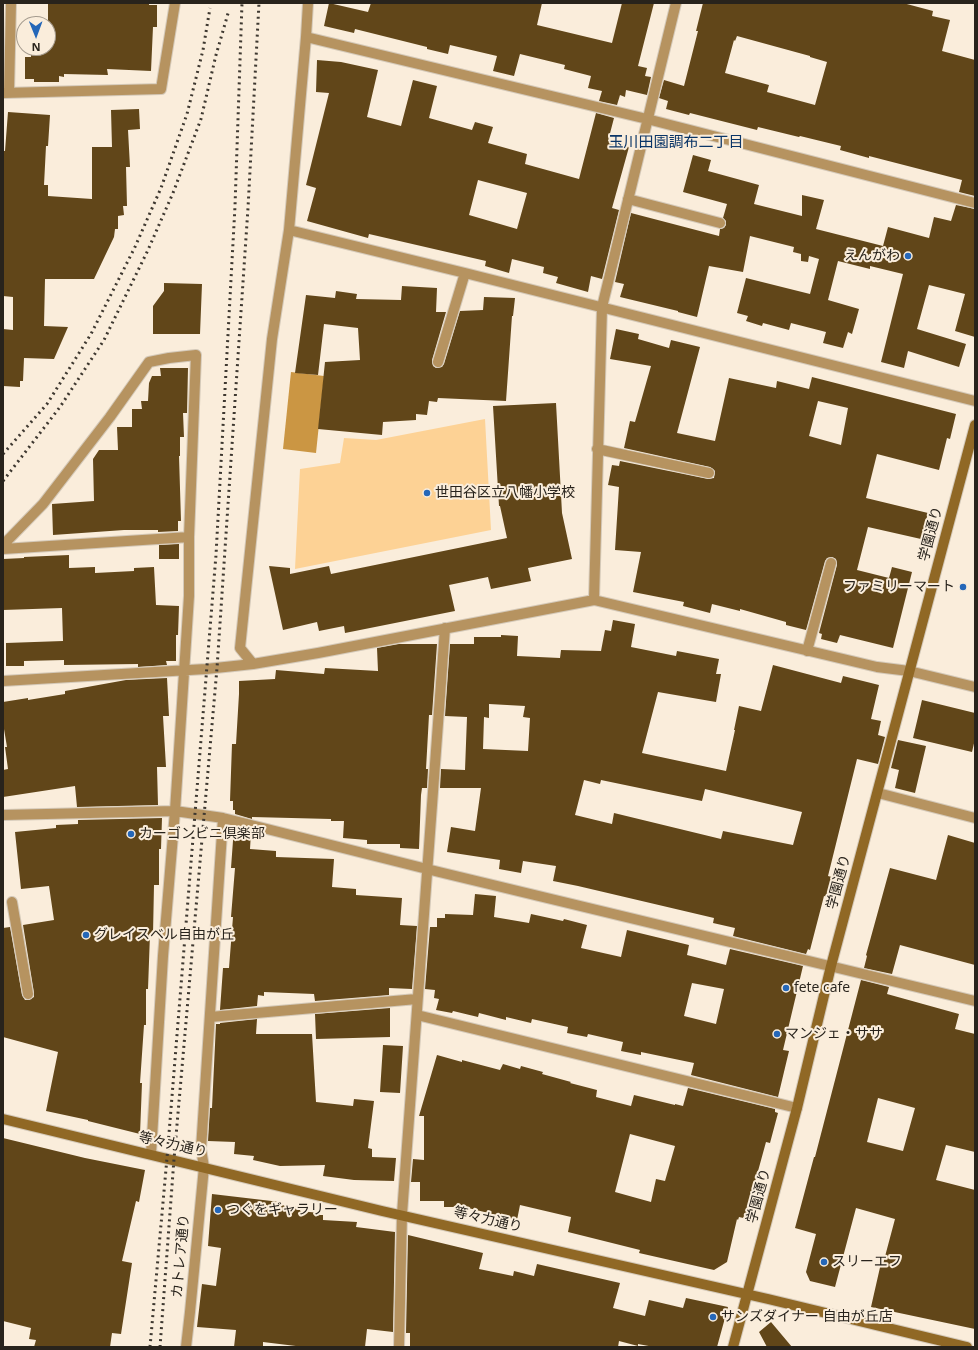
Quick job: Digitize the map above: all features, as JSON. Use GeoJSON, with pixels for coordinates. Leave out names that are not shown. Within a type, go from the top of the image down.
{"type":"FeatureCollection","features":[{"type":"Feature","properties":{"kind":"street"},"geometry":{"type":"LineString","coordinates":[[11,3],[6,93],[161,89],[175,3]]}},
{"type":"Feature","properties":{"kind":"street"},"geometry":{"type":"LineString","coordinates":[[253,664],[240,648],[272,347],[289,230],[308,3]]}},
{"type":"Feature","properties":{"kind":"street"},"geometry":{"type":"LineString","coordinates":[[594,600],[602,307],[676,3]]}},
{"type":"Feature","properties":{"kind":"street"},"geometry":{"type":"LineString","coordinates":[[306,37],[647,119],[975,203]]}},
{"type":"Feature","properties":{"kind":"street"},"geometry":{"type":"LineString","coordinates":[[628,199],[720,223]]}},
{"type":"Feature","properties":{"kind":"street"},"geometry":{"type":"LineString","coordinates":[[289,230],[975,401]]}},
{"type":"Feature","properties":{"kind":"street"},"geometry":{"type":"LineString","coordinates":[[438,362],[465,273]]}},
{"type":"Feature","properties":{"kind":"street"},"geometry":{"type":"LineString","coordinates":[[3,545],[43,504],[149,362],[196,355],[189,537],[189,596],[185,670],[176,811],[165,927],[151,1154]]}},
{"type":"Feature","properties":{"kind":"street","name":"学園通り"},"geometry":{"type":"LineString","coordinates":[[733,1347],[796,1108],[831,966],[975,425]]}},
{"type":"Feature","properties":{"kind":"street"},"geometry":{"type":"LineString","coordinates":[[597,449],[709,473]]}},
{"type":"Feature","properties":{"kind":"street"},"geometry":{"type":"LineString","coordinates":[[3,549],[189,537]]}},
{"type":"Feature","properties":{"kind":"street"},"geometry":{"type":"LineString","coordinates":[[808,651],[831,563]]}},
{"type":"Feature","properties":{"kind":"street"},"geometry":{"type":"LineString","coordinates":[[3,681],[185,670],[253,664],[594,600],[877,667],[909,671],[975,687]]}},
{"type":"Feature","properties":{"kind":"street"},"geometry":{"type":"LineString","coordinates":[[399,1347],[402,1214],[428,870],[444,628]]}},
{"type":"Feature","properties":{"kind":"street"},"geometry":{"type":"LineString","coordinates":[[878,793],[975,818]]}},
{"type":"Feature","properties":{"kind":"street"},"geometry":{"type":"LineString","coordinates":[[3,815],[176,811],[223,818],[428,870],[975,1001]]}},
{"type":"Feature","properties":{"kind":"street","name":"カトレア通り"},"geometry":{"type":"LineString","coordinates":[[186,1347],[204,1166],[201,1149],[223,818]]}},
{"type":"Feature","properties":{"kind":"street"},"geometry":{"type":"LineString","coordinates":[[12,902],[28,994]]}},
{"type":"Feature","properties":{"kind":"street"},"geometry":{"type":"LineString","coordinates":[[210,1016],[418,999]]}},
{"type":"Feature","properties":{"kind":"street"},"geometry":{"type":"LineString","coordinates":[[417,1015],[796,1108]]}},
{"type":"Feature","properties":{"kind":"street","name":"等々力通り"},"geometry":{"type":"LineString","coordinates":[[3,1119],[966,1347]]}},
{"type":"Feature","properties":{"kind":"shaded area"},"geometry":{"type":"Polygon","coordinates":[[[291,372],[324,376],[316,453],[283,449],[291,372]]]}},
{"type":"Feature","properties":{"kind":"shaded area"},"geometry":{"type":"Polygon","coordinates":[[[485,419],[491,530],[295,569],[300,469],[340,463],[344,438],[376,440],[485,419]]]}},
{"type":"Feature","properties":{"kind":"building"},"geometry":{"type":"Polygon","coordinates":[[[48,3],[149,3],[149,5],[157,5],[157,27],[153,27],[151,71],[107,69],[108,75],[64,74],[64,77],[59,76],[59,82],[34,82],[34,79],[25,79],[25,57],[56,56],[56,16],[48,16],[48,3]]]}},
{"type":"Feature","properties":{"kind":"building"},"geometry":{"type":"Polygon","coordinates":[[[329,3],[368,12],[371,3],[542,3],[537,25],[612,43],[622,3],[654,3],[638,66],[647,68],[645,76],[651,77],[647,95],[626,90],[625,97],[620,95],[617,105],[599,101],[602,91],[588,88],[591,76],[564,69],[565,65],[520,54],[514,76],[493,71],[497,56],[450,45],[448,54],[427,49],[427,47],[355,29],[354,33],[324,26],[329,3]]]}},
{"type":"Feature","properties":{"kind":"building"},"geometry":{"type":"Polygon","coordinates":[[[703,3],[903,3],[933,11],[932,16],[950,20],[942,51],[975,60],[975,196],[959,192],[962,180],[869,156],[869,158],[840,150],[841,146],[800,136],[758,127],[757,130],[690,113],[689,115],[666,109],[668,101],[659,98],[664,80],[684,86],[698,31],[696,31],[703,3]],[[737,36],[735,41],[734,40],[725,73],[769,85],[767,92],[815,105],[827,62],[737,36]]]}},
{"type":"Feature","properties":{"kind":"building"},"geometry":{"type":"Polygon","coordinates":[[[317,60],[341,62],[378,70],[367,117],[401,126],[413,80],[437,86],[429,118],[472,130],[475,122],[493,127],[488,143],[527,154],[525,164],[579,179],[596,113],[614,118],[608,141],[629,147],[612,208],[619,210],[602,279],[591,276],[588,292],[556,283],[558,277],[543,273],[544,267],[512,259],[509,273],[485,266],[486,261],[369,234],[368,238],[307,221],[316,188],[306,185],[329,93],[316,92],[317,60]],[[478,180],[469,215],[517,229],[527,193],[478,180]]]}},
{"type":"Feature","properties":{"kind":"building"},"geometry":{"type":"Polygon","coordinates":[[[139,109],[140,129],[128,130],[130,167],[126,167],[127,206],[123,206],[124,215],[118,216],[118,229],[115,229],[114,237],[94,279],[45,279],[44,326],[68,327],[54,359],[24,358],[23,381],[20,381],[20,387],[3,386],[3,329],[13,330],[13,297],[3,296],[3,151],[5,151],[8,112],[50,115],[48,146],[46,146],[44,185],[48,185],[48,196],[92,199],[92,147],[112,147],[111,110],[139,109]]]}},
{"type":"Feature","properties":{"kind":"building"},"geometry":{"type":"Polygon","coordinates":[[[693,155],[711,160],[708,171],[759,185],[754,204],[802,216],[802,195],[824,200],[816,229],[883,246],[888,227],[929,238],[934,217],[951,221],[956,205],[975,209],[975,337],[955,331],[965,294],[929,285],[917,329],[966,344],[959,367],[908,351],[904,368],[881,362],[903,274],[870,266],[870,269],[838,261],[828,300],[859,309],[852,334],[848,332],[843,348],[823,343],[826,332],[791,323],[789,330],[763,323],[762,326],[746,321],[748,316],[737,313],[746,278],[810,294],[819,259],[809,256],[808,262],[801,261],[801,254],[793,252],[794,247],[750,236],[743,272],[709,266],[697,317],[620,297],[624,284],[615,282],[631,213],[719,236],[720,229],[724,228],[726,225],[726,221],[723,218],[727,204],[683,192],[693,155]]]}},
{"type":"Feature","properties":{"kind":"building"},"geometry":{"type":"Polygon","coordinates":[[[164,283],[202,284],[200,334],[153,334],[153,306],[164,291],[164,283]]]}},
{"type":"Feature","properties":{"kind":"building"},"geometry":{"type":"Polygon","coordinates":[[[402,286],[437,288],[436,312],[446,312],[432,360],[433,366],[436,368],[442,367],[444,364],[460,311],[483,310],[484,297],[515,298],[512,316],[506,401],[438,398],[437,402],[429,401],[427,415],[416,414],[416,420],[383,422],[382,435],[318,429],[325,362],[360,360],[358,328],[324,324],[318,375],[295,373],[306,295],[335,298],[336,291],[357,294],[356,299],[401,300],[402,286]]]}},
{"type":"Feature","properties":{"kind":"building"},"geometry":{"type":"Polygon","coordinates":[[[616,329],[639,334],[638,339],[669,348],[671,340],[700,347],[677,433],[715,441],[729,378],[776,388],[777,381],[809,389],[812,377],[956,414],[950,439],[947,438],[939,470],[877,454],[866,498],[928,513],[921,539],[868,527],[857,570],[889,578],[892,567],[912,572],[893,648],[840,635],[837,643],[821,639],[822,634],[819,633],[837,565],[836,559],[832,557],[827,558],[825,561],[806,630],[786,625],[786,622],[740,609],[740,611],[712,604],[710,613],[683,606],[684,602],[633,592],[641,552],[615,550],[619,487],[608,485],[612,465],[619,466],[620,461],[708,479],[714,478],[715,471],[710,467],[624,448],[630,421],[635,422],[651,366],[610,359],[616,329]],[[818,401],[809,436],[841,445],[848,408],[818,401]]]}},
{"type":"Feature","properties":{"kind":"building"},"geometry":{"type":"Polygon","coordinates":[[[160,368],[188,368],[187,413],[183,413],[184,437],[180,437],[179,456],[181,521],[178,521],[178,531],[158,532],[158,530],[124,530],[53,535],[52,504],[94,501],[93,459],[99,450],[118,450],[117,427],[132,427],[132,409],[142,409],[141,401],[148,401],[149,383],[152,376],[161,376],[160,368]]]}},
{"type":"Feature","properties":{"kind":"building"},"geometry":{"type":"Polygon","coordinates":[[[556,403],[562,513],[572,559],[528,568],[531,581],[491,589],[488,577],[449,585],[455,611],[345,633],[344,626],[319,631],[317,622],[283,630],[269,566],[290,568],[290,574],[329,566],[331,574],[507,538],[499,506],[493,406],[556,403]]]}},
{"type":"Feature","properties":{"kind":"building"},"geometry":{"type":"Polygon","coordinates":[[[179,544],[179,559],[159,559],[159,545],[179,544]]]}},
{"type":"Feature","properties":{"kind":"building"},"geometry":{"type":"Polygon","coordinates":[[[69,555],[69,568],[95,567],[95,573],[134,571],[134,568],[154,567],[156,605],[179,606],[178,635],[176,635],[176,661],[166,661],[167,665],[138,667],[138,664],[64,665],[64,660],[24,661],[24,666],[6,666],[6,643],[63,641],[62,608],[3,610],[3,559],[69,555]]]}},
{"type":"Feature","properties":{"kind":"building"},"geometry":{"type":"Polygon","coordinates":[[[613,620],[635,624],[631,647],[676,656],[677,651],[719,659],[716,674],[721,674],[716,702],[658,692],[642,753],[726,771],[739,706],[761,711],[773,665],[841,683],[843,676],[879,685],[871,719],[881,721],[878,735],[885,737],[878,764],[857,759],[828,876],[839,879],[834,899],[824,896],[810,950],[808,949],[806,954],[733,936],[735,928],[713,923],[714,918],[553,881],[556,866],[523,861],[521,873],[499,869],[500,860],[447,852],[451,827],[475,831],[481,788],[440,788],[441,769],[465,770],[467,717],[445,716],[450,644],[474,644],[474,637],[501,637],[501,635],[518,636],[517,656],[560,658],[561,650],[601,651],[605,630],[611,631],[613,620]],[[489,704],[489,718],[484,717],[483,749],[528,751],[530,718],[523,717],[525,706],[489,704]],[[584,780],[575,815],[612,824],[614,813],[721,839],[723,831],[793,845],[802,812],[705,789],[702,801],[601,780],[600,784],[584,780]]]}},
{"type":"Feature","properties":{"kind":"building"},"geometry":{"type":"Polygon","coordinates":[[[399,644],[437,644],[432,715],[429,715],[426,769],[428,769],[427,788],[422,788],[421,795],[419,849],[400,848],[400,844],[367,844],[367,840],[343,838],[344,821],[331,821],[331,819],[252,817],[252,819],[235,814],[235,810],[233,810],[233,801],[230,801],[232,744],[236,744],[239,681],[275,679],[276,670],[324,674],[325,668],[378,671],[377,648],[399,644]]]}},
{"type":"Feature","properties":{"kind":"building"},"geometry":{"type":"Polygon","coordinates":[[[167,678],[169,716],[163,716],[166,767],[157,767],[158,805],[77,807],[75,786],[3,797],[3,770],[8,769],[5,747],[7,747],[3,723],[3,702],[28,698],[28,700],[65,694],[65,691],[126,680],[167,678]]]}},
{"type":"Feature","properties":{"kind":"building"},"geometry":{"type":"Polygon","coordinates":[[[922,700],[975,713],[975,739],[972,752],[913,738],[922,700]]]}},
{"type":"Feature","properties":{"kind":"building"},"geometry":{"type":"Polygon","coordinates":[[[898,740],[926,746],[915,793],[895,788],[899,770],[891,768],[898,740]]]}},
{"type":"Feature","properties":{"kind":"building"},"geometry":{"type":"Polygon","coordinates":[[[162,818],[161,849],[159,849],[159,885],[154,885],[153,934],[150,934],[148,989],[146,989],[146,1025],[144,1025],[140,1083],[142,1083],[140,1134],[88,1120],[46,1111],[58,1052],[3,1037],[3,928],[10,927],[22,995],[25,1000],[29,1000],[34,997],[34,993],[23,925],[54,920],[49,886],[21,889],[15,832],[56,828],[56,825],[78,824],[78,820],[162,818]]]}},
{"type":"Feature","properties":{"kind":"building"},"geometry":{"type":"Polygon","coordinates":[[[234,827],[251,832],[250,849],[276,851],[276,857],[334,859],[332,887],[356,889],[356,895],[402,898],[400,925],[417,926],[412,989],[389,988],[389,995],[315,1001],[314,994],[264,992],[264,996],[258,995],[257,1006],[220,1010],[223,968],[229,968],[233,917],[231,917],[235,868],[231,868],[234,827]]]}},
{"type":"Feature","properties":{"kind":"building"},"geometry":{"type":"Polygon","coordinates":[[[948,835],[975,843],[975,965],[900,945],[892,974],[864,968],[866,955],[890,868],[936,880],[948,835]]]}},
{"type":"Feature","properties":{"kind":"building"},"geometry":{"type":"Polygon","coordinates":[[[475,894],[496,896],[494,917],[529,923],[531,914],[563,921],[564,919],[587,925],[581,948],[621,957],[627,930],[689,945],[687,955],[726,965],[730,949],[803,966],[783,1050],[789,1051],[778,1097],[691,1075],[694,1063],[641,1052],[641,1055],[621,1051],[623,1042],[588,1034],[587,1037],[567,1033],[568,1027],[532,1019],[531,1023],[506,1017],[506,1020],[479,1013],[478,1017],[453,1011],[452,1013],[436,1010],[439,999],[434,998],[435,990],[425,989],[430,927],[437,927],[437,918],[445,918],[445,914],[473,915],[475,894]],[[692,983],[684,1016],[716,1024],[724,989],[692,983]]]}},
{"type":"Feature","properties":{"kind":"building"},"geometry":{"type":"Polygon","coordinates":[[[861,980],[889,987],[887,994],[959,1014],[955,1029],[975,1034],[975,1152],[946,1145],[936,1180],[975,1190],[975,1329],[871,1307],[881,1263],[883,1264],[895,1219],[856,1208],[835,1287],[810,1281],[806,1272],[816,1234],[795,1228],[861,980]],[[878,1098],[867,1142],[903,1151],[915,1108],[878,1098]]]}},
{"type":"Feature","properties":{"kind":"building"},"geometry":{"type":"Polygon","coordinates":[[[390,1008],[390,1037],[316,1039],[315,1014],[390,1008]]]}},
{"type":"Feature","properties":{"kind":"building"},"geometry":{"type":"Polygon","coordinates":[[[257,1019],[256,1034],[312,1034],[316,1102],[353,1106],[354,1099],[374,1101],[368,1148],[372,1149],[372,1157],[396,1158],[394,1181],[354,1180],[323,1176],[325,1165],[280,1166],[253,1160],[254,1156],[234,1154],[235,1142],[208,1141],[210,1108],[212,1108],[216,1024],[257,1019]]]}},
{"type":"Feature","properties":{"kind":"building"},"geometry":{"type":"Polygon","coordinates":[[[383,1045],[403,1046],[400,1093],[380,1092],[383,1045]]]}},
{"type":"Feature","properties":{"kind":"building"},"geometry":{"type":"Polygon","coordinates":[[[437,1055],[500,1070],[503,1064],[520,1069],[521,1066],[543,1072],[542,1074],[571,1082],[570,1083],[597,1090],[596,1097],[631,1106],[634,1095],[683,1106],[688,1088],[775,1109],[775,1112],[778,1113],[770,1143],[766,1142],[752,1193],[755,1194],[748,1219],[739,1217],[738,1220],[737,1219],[727,1262],[714,1270],[639,1253],[640,1250],[568,1232],[571,1217],[520,1205],[517,1220],[464,1207],[444,1207],[444,1201],[420,1201],[420,1182],[411,1182],[413,1159],[424,1160],[424,1116],[419,1116],[437,1055]],[[630,1134],[615,1192],[651,1202],[656,1179],[665,1181],[675,1146],[630,1134]]]}},
{"type":"Feature","properties":{"kind":"building"},"geometry":{"type":"Polygon","coordinates":[[[3,1138],[85,1158],[145,1170],[139,1202],[136,1201],[122,1261],[132,1263],[121,1334],[112,1333],[110,1347],[34,1347],[36,1340],[29,1339],[31,1328],[3,1321],[3,1138]]]}},
{"type":"Feature","properties":{"kind":"building"},"geometry":{"type":"Polygon","coordinates":[[[212,1194],[280,1202],[279,1205],[301,1207],[300,1211],[319,1213],[320,1215],[323,1215],[323,1220],[357,1222],[356,1227],[395,1232],[393,1332],[367,1329],[365,1347],[304,1347],[263,1342],[263,1347],[234,1347],[236,1330],[197,1327],[202,1284],[216,1286],[221,1248],[208,1246],[212,1194]]]}},
{"type":"Feature","properties":{"kind":"building"},"geometry":{"type":"Polygon","coordinates":[[[408,1235],[483,1253],[479,1269],[513,1276],[514,1271],[534,1276],[537,1264],[620,1283],[613,1308],[645,1316],[649,1300],[683,1308],[686,1298],[728,1307],[717,1347],[654,1347],[638,1344],[638,1346],[619,1341],[618,1347],[410,1347],[410,1333],[406,1333],[408,1235]]]}},
{"type":"Feature","properties":{"kind":"building"},"geometry":{"type":"Polygon","coordinates":[[[771,1322],[792,1347],[767,1347],[759,1332],[771,1322]]]}},
{"type":"Feature","properties":{"kind":"railway"},"geometry":{"type":"LineString","coordinates":[[150,1347],[167,1158],[216,555],[235,206],[242,3]]}},
{"type":"Feature","properties":{"kind":"railway"},"geometry":{"type":"LineString","coordinates":[[160,1347],[174,1159],[217,668],[248,208],[259,3]]}},
{"type":"Feature","properties":{"kind":"railway"},"geometry":{"type":"LineString","coordinates":[[3,454],[47,404],[91,334],[135,247],[161,188],[187,114],[203,50],[210,8]]}},
{"type":"Feature","properties":{"kind":"railway"},"geometry":{"type":"LineString","coordinates":[[3,481],[60,407],[104,340],[148,250],[173,193],[201,119],[216,55],[229,10]]}},
{"type":"Feature","properties":{"kind":"place","name":"えんがわ"},"geometry":{"type":"Point","coordinates":[908,256]}},
{"type":"Feature","properties":{"kind":"place","name":"世田谷区立八幡小学校"},"geometry":{"type":"Point","coordinates":[427,493]}},
{"type":"Feature","properties":{"kind":"place","name":"ファミリーマート"},"geometry":{"type":"Point","coordinates":[963,587]}},
{"type":"Feature","properties":{"kind":"place","name":"カーゴンビニ倶楽部"},"geometry":{"type":"Point","coordinates":[131,834]}},
{"type":"Feature","properties":{"kind":"place","name":"グレイスベル自由が丘"},"geometry":{"type":"Point","coordinates":[86,935]}},
{"type":"Feature","properties":{"kind":"place","name":"fete cafe"},"geometry":{"type":"Point","coordinates":[786,988]}},
{"type":"Feature","properties":{"kind":"place","name":"マンジェ・ササ"},"geometry":{"type":"Point","coordinates":[777,1034]}},
{"type":"Feature","properties":{"kind":"place","name":"つぐをギャラリー"},"geometry":{"type":"Point","coordinates":[218,1210]}},
{"type":"Feature","properties":{"kind":"place","name":"スリーエフ"},"geometry":{"type":"Point","coordinates":[824,1262]}},
{"type":"Feature","properties":{"kind":"place","name":"サンズダイナー 自由が丘店"},"geometry":{"type":"Point","coordinates":[713,1317]}},
{"type":"Feature","properties":{"kind":"district","name":"玉川田園調布二丁目"},"geometry":{"type":"Point","coordinates":[676,143]}}]}
